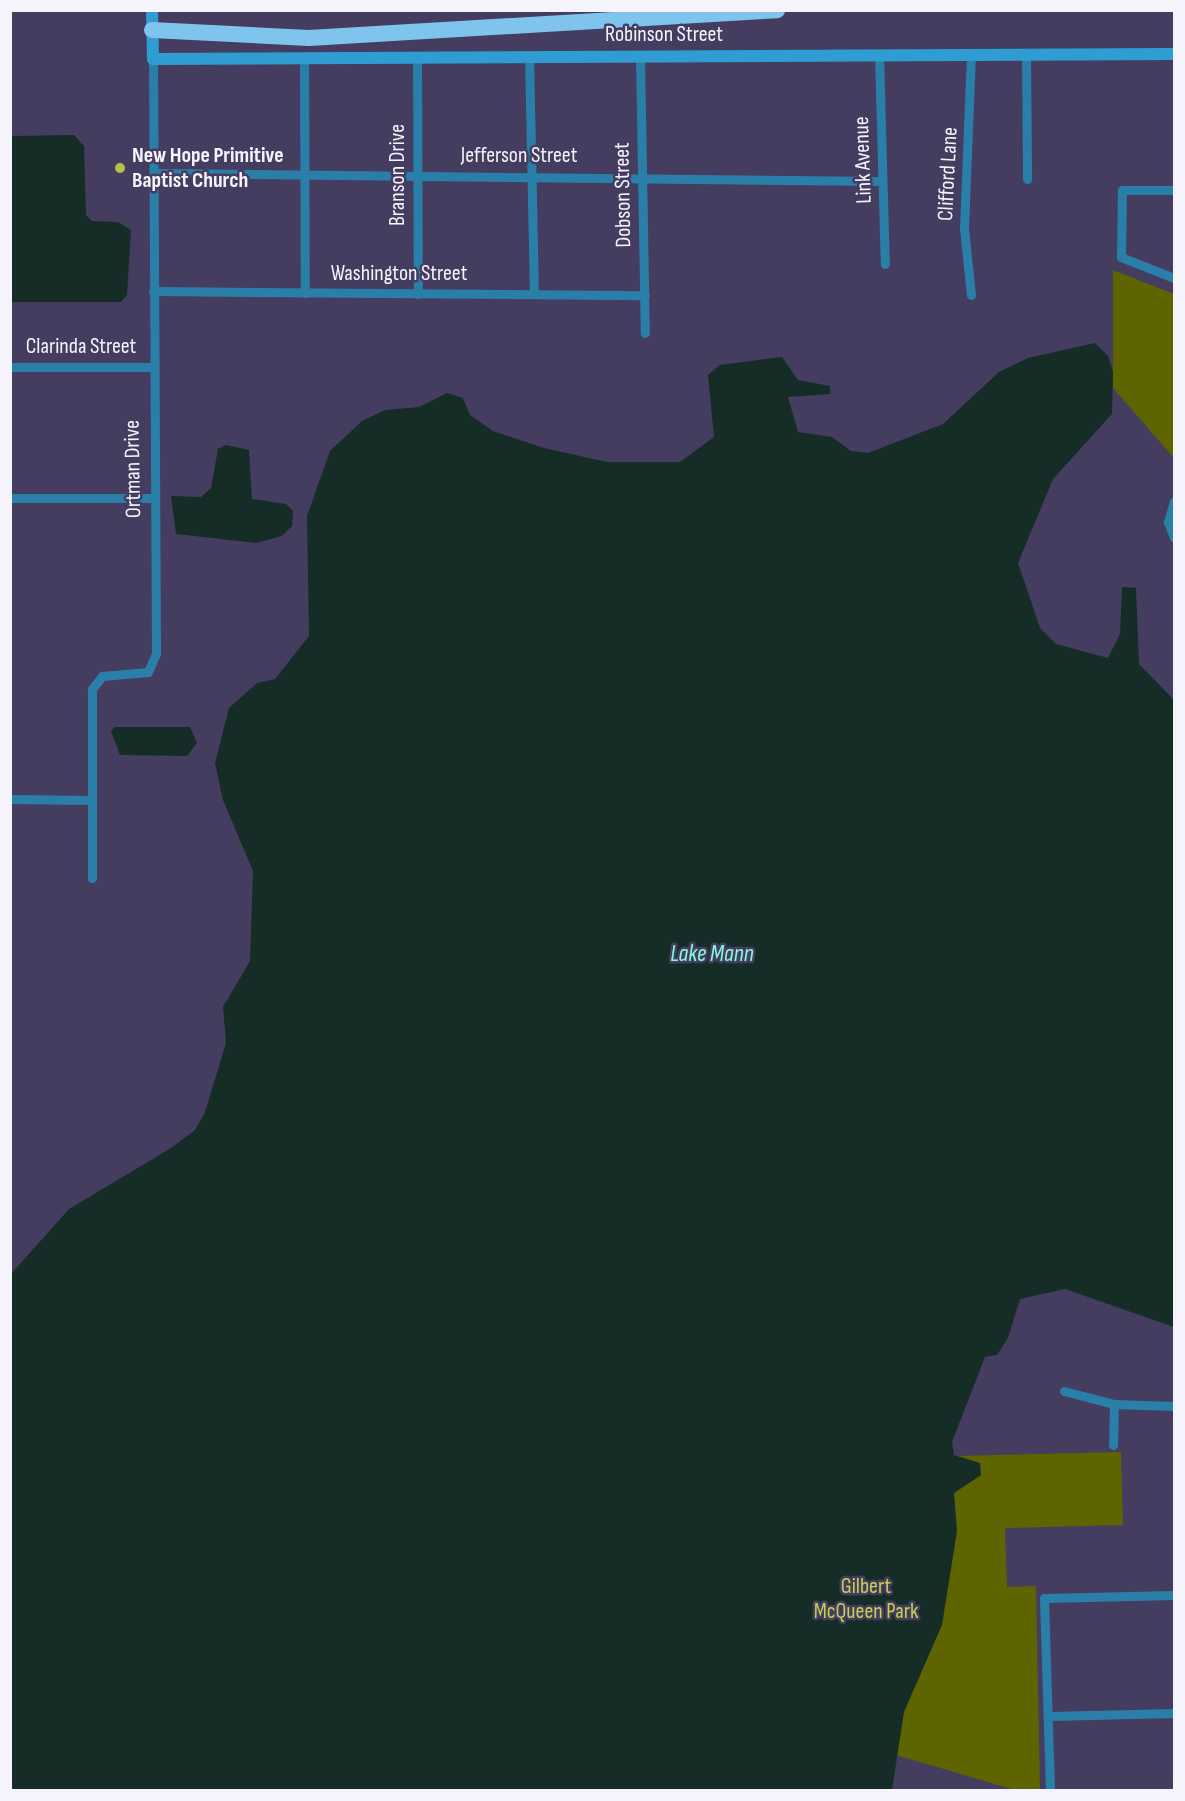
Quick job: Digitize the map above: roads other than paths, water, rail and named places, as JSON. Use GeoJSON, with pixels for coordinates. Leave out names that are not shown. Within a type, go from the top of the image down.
{"type":"FeatureCollection","features":[{"type":"Feature","properties":{"kind":"highway"},"geometry":{"type":"LineString","coordinates":[[152,30],[309,38],[777,10]]}},
{"type":"Feature","properties":{"kind":"street","name":"Ortman Drive"},"geometry":{"type":"LineString","coordinates":[[92,878],[95,681],[110,674],[140,675],[154,663],[152,367],[155,173],[152,10]]}},
{"type":"Feature","properties":{"kind":"street","name":"Robinson Street"},"geometry":{"type":"LineString","coordinates":[[153,59],[1174,54]]}},
{"type":"Feature","properties":{"kind":"street","name":"Link Avenue"},"geometry":{"type":"LineString","coordinates":[[879,55],[885,264]]}},
{"type":"Feature","properties":{"kind":"street","name":"Clifford Lane"},"geometry":{"type":"LineString","coordinates":[[970,295],[964,228],[971,55]]}},
{"type":"Feature","properties":{"kind":"street"},"geometry":{"type":"LineString","coordinates":[[1026,55],[1027,178]]}},
{"type":"Feature","properties":{"kind":"street","name":"Branson Drive"},"geometry":{"type":"LineString","coordinates":[[417,56],[418,294]]}},
{"type":"Feature","properties":{"kind":"street"},"geometry":{"type":"LineString","coordinates":[[529,56],[534,294]]}},
{"type":"Feature","properties":{"kind":"street","name":"Dobson Street"},"geometry":{"type":"LineString","coordinates":[[640,56],[645,333]]}},
{"type":"Feature","properties":{"kind":"street"},"geometry":{"type":"LineString","coordinates":[[304,57],[305,293]]}},
{"type":"Feature","properties":{"kind":"street","name":"Jefferson Street"},"geometry":{"type":"LineString","coordinates":[[155,173],[642,176],[882,181]]}},
{"type":"Feature","properties":{"kind":"street"},"geometry":{"type":"LineString","coordinates":[[1174,190],[1122,190],[1121,257],[1174,278]]}},
{"type":"Feature","properties":{"kind":"street","name":"Washington Street"},"geometry":{"type":"LineString","coordinates":[[153,291],[645,295]]}},
{"type":"Feature","properties":{"kind":"street","name":"Clarinda Street"},"geometry":{"type":"LineString","coordinates":[[10,367],[152,367]]}},
{"type":"Feature","properties":{"kind":"street"},"geometry":{"type":"LineString","coordinates":[[10,498],[154,498]]}},
{"type":"Feature","properties":{"kind":"street"},"geometry":{"type":"LineString","coordinates":[[1174,501],[1168,522],[1174,538]]}},
{"type":"Feature","properties":{"kind":"street"},"geometry":{"type":"LineString","coordinates":[[10,799],[92,800]]}},
{"type":"Feature","properties":{"kind":"street"},"geometry":{"type":"LineString","coordinates":[[1064,1391],[1114,1404],[1174,1406]]}},
{"type":"Feature","properties":{"kind":"street"},"geometry":{"type":"LineString","coordinates":[[1113,1445],[1114,1404]]}},
{"type":"Feature","properties":{"kind":"street"},"geometry":{"type":"LineString","coordinates":[[1050,1791],[1050,1716],[1044,1598],[1174,1595]]}},
{"type":"Feature","properties":{"kind":"street"},"geometry":{"type":"LineString","coordinates":[[1050,1716],[1174,1713]]}},
{"type":"Feature","properties":{"kind":"water"},"geometry":{"type":"Polygon","coordinates":[[[74,135],[84,146],[86,215],[92,221],[118,222],[131,230],[127,295],[121,302],[11,302],[11,136],[74,135]]]}},
{"type":"Feature","properties":{"kind":"water","name":"Lake Mann"},"geometry":{"type":"Polygon","coordinates":[[[1095,343],[1108,356],[1113,372],[1112,414],[1053,479],[1018,563],[1040,628],[1056,644],[1108,658],[1120,634],[1122,587],[1136,588],[1139,664],[1174,700],[1174,1327],[1065,1289],[1020,1299],[1008,1338],[997,1355],[985,1357],[952,1442],[954,1455],[980,1463],[981,1475],[954,1493],[957,1531],[942,1625],[904,1712],[892,1790],[15,1790],[10,1786],[11,1274],[69,1209],[171,1148],[195,1130],[205,1112],[226,1043],[223,1007],[250,961],[253,871],[223,800],[215,763],[229,708],[257,683],[275,679],[309,636],[307,516],[330,451],[362,421],[385,410],[419,407],[447,393],[463,398],[470,415],[493,431],[544,448],[607,462],[680,462],[714,437],[708,375],[720,365],[782,357],[798,380],[830,386],[830,394],[788,397],[798,432],[832,437],[851,451],[868,453],[943,424],[999,372],[1028,358],[1095,343]]]}},
{"type":"Feature","properties":{"kind":"water"},"geometry":{"type":"Polygon","coordinates":[[[226,445],[249,450],[252,499],[286,504],[293,511],[292,526],[282,536],[256,543],[176,534],[171,496],[201,497],[211,488],[218,449],[226,445]]]}},
{"type":"Feature","properties":{"kind":"water"},"geometry":{"type":"Polygon","coordinates":[[[115,727],[190,727],[197,743],[187,756],[120,755],[111,731],[115,727]]]}},
{"type":"Feature","properties":{"kind":"place","name":"New Hope Primitive Baptist Church"},"geometry":{"type":"Point","coordinates":[120,168]}},
{"type":"Feature","properties":{"kind":"park label","name":"Gilbert McQueen Park"},"geometry":{"type":"Point","coordinates":[866,1598]}}]}
